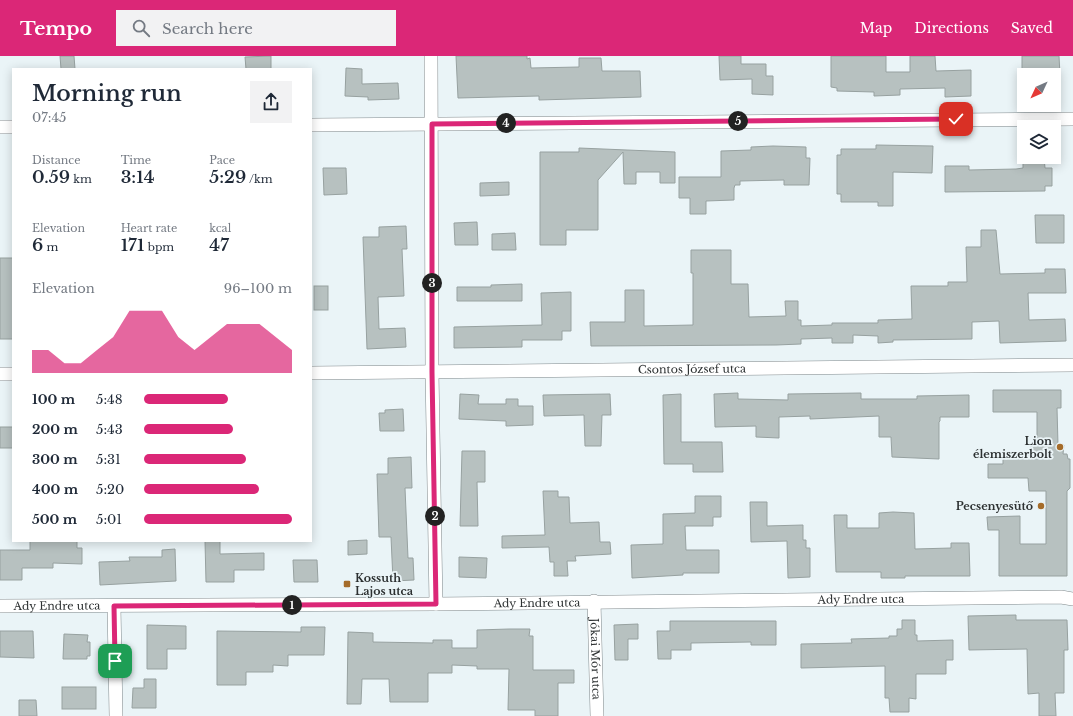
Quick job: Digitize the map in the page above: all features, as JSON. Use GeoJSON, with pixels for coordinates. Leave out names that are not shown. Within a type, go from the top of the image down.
{"type":"FeatureCollection","features":[{"type":"Feature","properties":{"kind":"street"},"geometry":{"type":"LineString","coordinates":[[431,56],[432,372],[436,604]]}},
{"type":"Feature","properties":{"kind":"street"},"geometry":{"type":"LineString","coordinates":[[312,125],[1073,118]]}},
{"type":"Feature","properties":{"kind":"street"},"geometry":{"type":"LineString","coordinates":[[0,128],[12,127]]}},
{"type":"Feature","properties":{"kind":"street","name":"Csontos József utca"},"geometry":{"type":"LineString","coordinates":[[312,372],[1073,365]]}},
{"type":"Feature","properties":{"kind":"street"},"geometry":{"type":"LineString","coordinates":[[0,374],[12,374]]}},
{"type":"Feature","properties":{"kind":"street","name":"Ady Endre utca"},"geometry":{"type":"LineString","coordinates":[[0,606],[436,604],[594,601],[1062,597],[1073,599]]}},
{"type":"Feature","properties":{"kind":"street","name":"Jókai Mór utca"},"geometry":{"type":"LineString","coordinates":[[594,601],[597,716]]}},
{"type":"Feature","properties":{"kind":"street"},"geometry":{"type":"LineString","coordinates":[[114,606],[116,716]]}},
{"type":"Feature","properties":{"kind":"building"},"geometry":{"type":"Polygon","coordinates":[[[60,56],[74,56],[75,68],[61,68],[60,56]]]}},
{"type":"Feature","properties":{"kind":"building"},"geometry":{"type":"Polygon","coordinates":[[[271,56],[271,68],[246,68],[245,57],[271,56]]]}},
{"type":"Feature","properties":{"kind":"building"},"geometry":{"type":"Polygon","coordinates":[[[456,56],[527,56],[527,59],[530,58],[531,68],[579,67],[579,58],[601,58],[602,71],[640,71],[641,97],[539,100],[539,96],[458,98],[456,56]]]}},
{"type":"Feature","properties":{"kind":"building"},"geometry":{"type":"Polygon","coordinates":[[[719,56],[741,56],[741,64],[766,64],[766,76],[773,76],[773,95],[752,94],[752,79],[720,80],[719,56]]]}},
{"type":"Feature","properties":{"kind":"building"},"geometry":{"type":"Polygon","coordinates":[[[831,56],[886,56],[886,72],[910,72],[910,56],[935,56],[936,71],[971,70],[971,96],[945,97],[945,88],[900,89],[900,95],[874,96],[874,92],[837,91],[837,88],[831,87],[831,56]]]}},
{"type":"Feature","properties":{"kind":"building"},"geometry":{"type":"Polygon","coordinates":[[[1022,56],[1059,56],[1060,68],[1022,68],[1022,56]]]}},
{"type":"Feature","properties":{"kind":"building"},"geometry":{"type":"Polygon","coordinates":[[[346,68],[362,69],[362,84],[398,83],[399,99],[368,100],[368,97],[345,96],[346,68]]]}},
{"type":"Feature","properties":{"kind":"building"},"geometry":{"type":"Polygon","coordinates":[[[876,145],[933,146],[932,173],[893,172],[893,206],[878,206],[878,202],[841,202],[841,194],[837,194],[837,155],[841,155],[841,149],[876,149],[876,145]]]}},
{"type":"Feature","properties":{"kind":"building"},"geometry":{"type":"Polygon","coordinates":[[[751,147],[806,147],[806,158],[810,158],[809,185],[784,185],[784,180],[740,181],[740,185],[735,185],[734,188],[734,200],[706,201],[706,214],[690,214],[690,198],[679,198],[679,177],[721,177],[721,151],[751,150],[751,147]]]}},
{"type":"Feature","properties":{"kind":"building"},"geometry":{"type":"Polygon","coordinates":[[[579,148],[675,152],[675,183],[660,183],[660,172],[636,172],[636,184],[624,184],[623,152],[598,180],[598,230],[566,230],[566,245],[540,245],[540,152],[579,152],[579,148]]]}},
{"type":"Feature","properties":{"kind":"building"},"geometry":{"type":"Polygon","coordinates":[[[1023,164],[1045,164],[1045,168],[1052,168],[1052,186],[1045,186],[1045,191],[945,192],[945,166],[969,166],[969,170],[1023,168],[1023,164]]]}},
{"type":"Feature","properties":{"kind":"building"},"geometry":{"type":"Polygon","coordinates":[[[323,168],[346,168],[347,194],[324,195],[323,168]]]}},
{"type":"Feature","properties":{"kind":"building"},"geometry":{"type":"Polygon","coordinates":[[[509,182],[509,195],[480,196],[480,183],[509,182]]]}},
{"type":"Feature","properties":{"kind":"building"},"geometry":{"type":"Polygon","coordinates":[[[1035,215],[1064,215],[1064,243],[1036,243],[1035,215]]]}},
{"type":"Feature","properties":{"kind":"building"},"geometry":{"type":"Polygon","coordinates":[[[477,222],[478,245],[455,245],[454,223],[477,222]]]}},
{"type":"Feature","properties":{"kind":"building"},"geometry":{"type":"Polygon","coordinates":[[[406,226],[407,249],[402,249],[404,296],[378,297],[379,329],[405,328],[406,347],[367,349],[363,237],[379,237],[379,227],[406,226]]]}},
{"type":"Feature","properties":{"kind":"building"},"geometry":{"type":"Polygon","coordinates":[[[981,230],[996,230],[1000,274],[1045,273],[1045,269],[1065,269],[1066,293],[1028,293],[1029,320],[1065,319],[1066,341],[1000,343],[999,321],[972,322],[972,339],[893,340],[893,342],[878,343],[878,336],[853,335],[853,343],[832,343],[832,338],[801,339],[801,344],[776,345],[591,346],[590,322],[625,322],[625,290],[644,290],[644,326],[693,325],[693,273],[691,273],[691,250],[731,250],[731,284],[748,284],[749,317],[786,316],[785,301],[798,301],[798,320],[801,320],[801,326],[832,325],[832,323],[878,323],[878,320],[912,319],[911,286],[948,286],[948,282],[967,282],[966,247],[981,247],[981,230]]]}},
{"type":"Feature","properties":{"kind":"building"},"geometry":{"type":"Polygon","coordinates":[[[515,233],[516,250],[492,250],[492,234],[515,233]]]}},
{"type":"Feature","properties":{"kind":"building"},"geometry":{"type":"Polygon","coordinates":[[[0,258],[12,258],[12,339],[0,339],[0,258]]]}},
{"type":"Feature","properties":{"kind":"building"},"geometry":{"type":"Polygon","coordinates":[[[522,284],[522,301],[457,301],[457,287],[491,287],[491,285],[522,284]]]}},
{"type":"Feature","properties":{"kind":"building"},"geometry":{"type":"Polygon","coordinates":[[[314,286],[328,286],[328,310],[314,310],[314,286]]]}},
{"type":"Feature","properties":{"kind":"building"},"geometry":{"type":"Polygon","coordinates":[[[571,292],[571,331],[562,331],[562,340],[522,340],[522,347],[454,348],[454,327],[542,325],[541,293],[571,292]]]}},
{"type":"Feature","properties":{"kind":"building"},"geometry":{"type":"Polygon","coordinates":[[[993,390],[1061,390],[1061,408],[1057,408],[1058,445],[1064,445],[1063,454],[1067,454],[1068,459],[1070,459],[1070,488],[1067,491],[1067,576],[999,576],[999,530],[988,530],[987,517],[1020,516],[1020,544],[1046,544],[1046,491],[1029,491],[1028,478],[988,478],[988,464],[1003,464],[1003,454],[1031,454],[1031,445],[1037,445],[1037,412],[993,412],[993,390]]]}},
{"type":"Feature","properties":{"kind":"building"},"geometry":{"type":"Polygon","coordinates":[[[738,393],[738,399],[788,400],[788,394],[861,393],[861,399],[917,399],[917,396],[969,395],[969,417],[940,417],[939,459],[892,457],[891,437],[879,437],[879,416],[810,419],[810,416],[779,417],[779,438],[756,437],[756,426],[715,427],[714,394],[738,393]]]}},
{"type":"Feature","properties":{"kind":"building"},"geometry":{"type":"Polygon","coordinates":[[[460,394],[479,395],[478,404],[506,404],[506,399],[518,399],[518,406],[533,406],[533,425],[506,426],[506,421],[459,419],[460,394]]]}},
{"type":"Feature","properties":{"kind":"building"},"geometry":{"type":"Polygon","coordinates":[[[610,394],[611,415],[602,415],[601,446],[585,446],[584,415],[544,416],[543,395],[610,394]]]}},
{"type":"Feature","properties":{"kind":"building"},"geometry":{"type":"Polygon","coordinates":[[[681,394],[681,442],[722,442],[723,472],[693,472],[693,464],[664,464],[663,395],[681,394]]]}},
{"type":"Feature","properties":{"kind":"building"},"geometry":{"type":"Polygon","coordinates":[[[403,409],[404,431],[380,431],[379,413],[385,413],[385,410],[403,409]]]}},
{"type":"Feature","properties":{"kind":"building"},"geometry":{"type":"Polygon","coordinates":[[[0,427],[12,427],[12,448],[0,448],[0,427]]]}},
{"type":"Feature","properties":{"kind":"building"},"geometry":{"type":"Polygon","coordinates":[[[462,451],[485,451],[485,482],[477,482],[478,526],[460,526],[462,451]]]}},
{"type":"Feature","properties":{"kind":"building"},"geometry":{"type":"Polygon","coordinates":[[[411,457],[412,488],[405,488],[408,558],[413,558],[414,580],[393,581],[391,537],[379,537],[377,474],[388,474],[388,458],[411,457]]]}},
{"type":"Feature","properties":{"kind":"building"},"geometry":{"type":"Polygon","coordinates":[[[543,491],[558,491],[558,497],[569,497],[570,523],[599,522],[600,542],[610,542],[611,554],[575,556],[576,561],[567,561],[568,576],[554,576],[554,562],[550,562],[549,547],[502,548],[502,536],[545,535],[543,491]]]}},
{"type":"Feature","properties":{"kind":"building"},"geometry":{"type":"Polygon","coordinates":[[[695,496],[721,496],[721,517],[713,517],[713,526],[685,526],[686,550],[719,550],[719,573],[683,573],[683,575],[632,578],[631,545],[663,544],[663,514],[695,513],[695,496]]]}},
{"type":"Feature","properties":{"kind":"building"},"geometry":{"type":"Polygon","coordinates":[[[750,502],[767,502],[767,526],[803,525],[803,540],[806,540],[806,548],[810,548],[810,577],[788,578],[787,541],[751,542],[750,502]]]}},
{"type":"Feature","properties":{"kind":"building"},"geometry":{"type":"Polygon","coordinates":[[[879,513],[914,513],[915,549],[951,548],[951,543],[969,543],[970,576],[905,576],[905,578],[881,578],[881,572],[836,572],[834,515],[847,515],[847,528],[879,528],[879,513]]]}},
{"type":"Feature","properties":{"kind":"building"},"geometry":{"type":"Polygon","coordinates":[[[367,540],[367,554],[348,555],[348,541],[367,540]]]}},
{"type":"Feature","properties":{"kind":"building"},"geometry":{"type":"Polygon","coordinates":[[[30,542],[77,542],[77,548],[82,548],[82,564],[53,563],[53,568],[22,568],[22,580],[0,580],[0,550],[30,550],[30,542]]]}},
{"type":"Feature","properties":{"kind":"building"},"geometry":{"type":"Polygon","coordinates":[[[205,542],[220,542],[220,554],[264,553],[264,570],[234,570],[234,582],[206,582],[205,542]]]}},
{"type":"Feature","properties":{"kind":"building"},"geometry":{"type":"Polygon","coordinates":[[[175,549],[176,581],[100,585],[99,562],[130,561],[129,557],[162,557],[162,550],[175,549]]]}},
{"type":"Feature","properties":{"kind":"building"},"geometry":{"type":"Polygon","coordinates":[[[459,557],[487,558],[486,578],[459,577],[459,557]]]}},
{"type":"Feature","properties":{"kind":"building"},"geometry":{"type":"Polygon","coordinates":[[[293,560],[317,560],[318,582],[294,582],[293,560]]]}},
{"type":"Feature","properties":{"kind":"building"},"geometry":{"type":"Polygon","coordinates":[[[1016,615],[1016,620],[1067,620],[1068,650],[1064,650],[1064,693],[1055,693],[1056,716],[1039,716],[1039,693],[1028,694],[1027,649],[969,650],[968,616],[1016,615]]]}},
{"type":"Feature","properties":{"kind":"building"},"geometry":{"type":"Polygon","coordinates":[[[902,620],[915,620],[915,635],[917,635],[917,641],[953,640],[953,660],[946,660],[946,674],[916,674],[916,699],[909,698],[909,712],[890,712],[889,698],[885,698],[885,666],[801,668],[801,644],[852,643],[851,639],[889,638],[889,636],[897,636],[897,629],[902,629],[902,620]]]}},
{"type":"Feature","properties":{"kind":"building"},"geometry":{"type":"Polygon","coordinates":[[[670,621],[776,621],[776,645],[751,645],[751,642],[691,643],[691,650],[671,650],[671,659],[658,659],[657,631],[670,631],[670,621]]]}},
{"type":"Feature","properties":{"kind":"building"},"geometry":{"type":"Polygon","coordinates":[[[638,624],[638,639],[628,639],[628,660],[615,660],[614,625],[638,624]]]}},
{"type":"Feature","properties":{"kind":"building"},"geometry":{"type":"Polygon","coordinates":[[[147,625],[186,626],[186,649],[167,649],[167,669],[147,669],[147,625]]]}},
{"type":"Feature","properties":{"kind":"building"},"geometry":{"type":"Polygon","coordinates":[[[301,627],[325,627],[324,655],[288,655],[288,666],[273,665],[273,672],[246,672],[246,685],[217,685],[217,631],[301,632],[301,627]]]}},
{"type":"Feature","properties":{"kind":"building"},"geometry":{"type":"Polygon","coordinates":[[[530,629],[529,636],[533,636],[533,670],[574,670],[574,683],[558,683],[558,716],[535,716],[535,710],[508,710],[509,669],[477,669],[477,666],[452,665],[452,673],[428,673],[428,702],[390,702],[389,679],[362,679],[361,704],[347,704],[348,632],[373,633],[373,642],[433,643],[433,640],[452,640],[452,648],[477,648],[477,630],[530,629]]]}},
{"type":"Feature","properties":{"kind":"building"},"geometry":{"type":"Polygon","coordinates":[[[0,631],[33,631],[34,658],[0,657],[0,631]]]}},
{"type":"Feature","properties":{"kind":"building"},"geometry":{"type":"Polygon","coordinates":[[[64,634],[88,635],[87,642],[90,642],[90,656],[87,656],[87,659],[63,659],[64,634]]]}},
{"type":"Feature","properties":{"kind":"building"},"geometry":{"type":"Polygon","coordinates":[[[144,679],[156,679],[156,708],[132,708],[133,688],[144,688],[144,679]]]}},
{"type":"Feature","properties":{"kind":"building"},"geometry":{"type":"Polygon","coordinates":[[[62,687],[96,687],[96,709],[62,709],[62,687]]]}},
{"type":"Feature","properties":{"kind":"building"},"geometry":{"type":"Polygon","coordinates":[[[19,700],[36,700],[37,716],[19,716],[19,700]]]}},
{"type":"Feature","properties":{"kind":"place","name":"Lion élemiszerbolt"},"geometry":{"type":"Point","coordinates":[1060,447]}},
{"type":"Feature","properties":{"kind":"place","name":"Pecsenyesütő"},"geometry":{"type":"Point","coordinates":[1041,506]}},
{"type":"Feature","properties":{"kind":"place","name":"Kossuth Lajos utca"},"geometry":{"type":"Point","coordinates":[347,584]}},
{"type":"Feature","properties":{"kind":"route"},"geometry":{"type":"LineString","coordinates":[[115,661],[114,606],[436,604],[432,372],[432,124],[956,119]]}}]}
